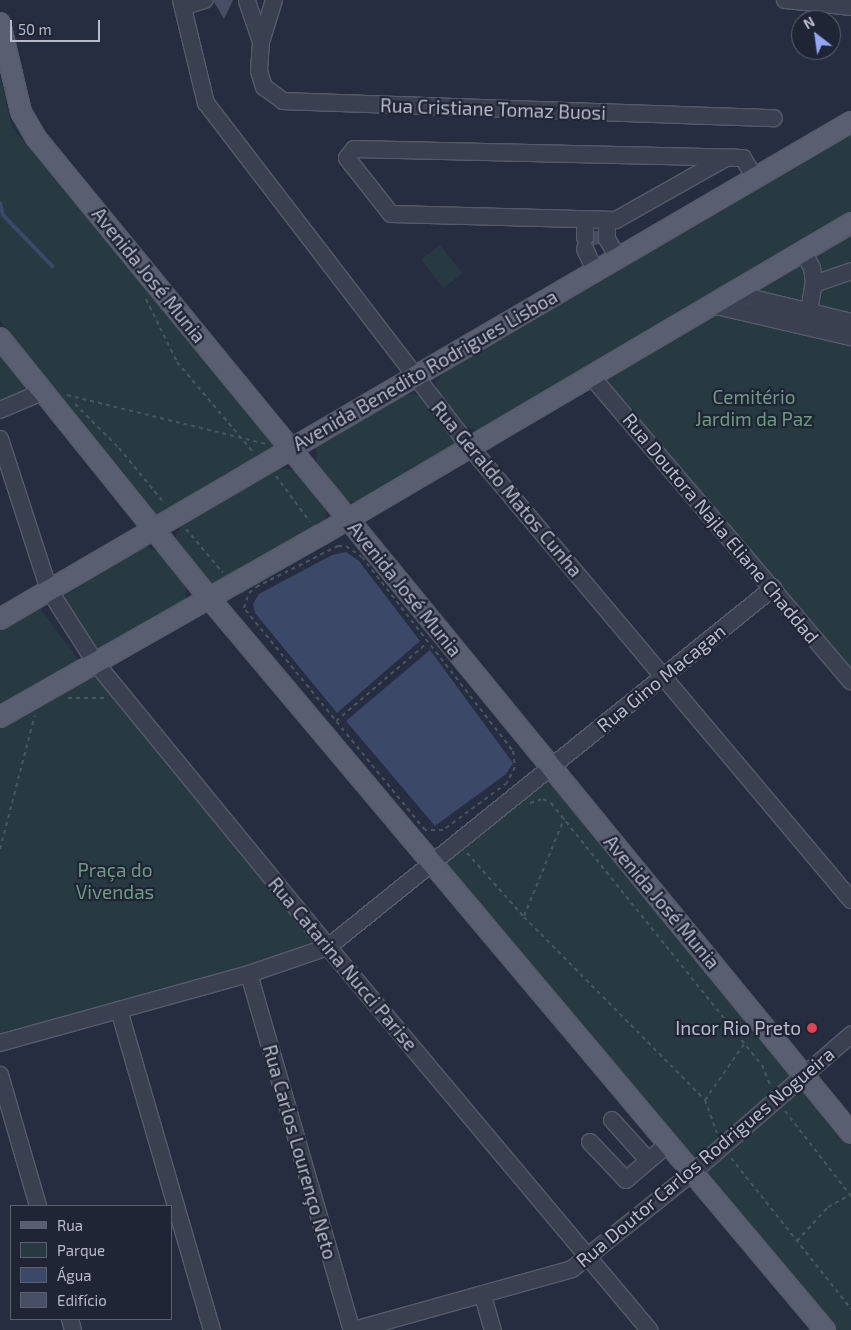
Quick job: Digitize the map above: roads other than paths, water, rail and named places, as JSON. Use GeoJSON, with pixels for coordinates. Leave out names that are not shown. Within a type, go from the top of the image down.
{"type":"FeatureCollection","features":[{"type":"Feature","properties":{"kind":"main road","name":"Avenida José Munia"},"geometry":{"type":"LineString","coordinates":[[0,24],[21,112],[36,138],[851,1133]]}},
{"type":"Feature","properties":{"kind":"main road","name":"Avenida Benedito Rodrigues Lisboa"},"geometry":{"type":"LineString","coordinates":[[0,619],[175,516],[264,460],[290,449],[608,263],[751,170],[851,122]]}},
{"type":"Feature","properties":{"kind":"main road"},"geometry":{"type":"LineString","coordinates":[[0,717],[209,598],[240,591],[348,519],[851,223]]}},
{"type":"Feature","properties":{"kind":"main road"},"geometry":{"type":"LineString","coordinates":[[0,338],[209,598],[431,866],[825,1330]]}},
{"type":"Feature","properties":{"kind":"street"},"geometry":{"type":"LineString","coordinates":[[182,3],[205,0]]}},
{"type":"Feature","properties":{"kind":"street"},"geometry":{"type":"LineString","coordinates":[[246,1],[259,7],[273,0]]}},
{"type":"Feature","properties":{"kind":"street","name":"Rua Cristiane Tomaz Buosi"},"geometry":{"type":"LineString","coordinates":[[273,0],[261,42],[259,71],[264,87],[283,101],[774,118]]}},
{"type":"Feature","properties":{"kind":"street"},"geometry":{"type":"LineString","coordinates":[[785,0],[851,7]]}},
{"type":"Feature","properties":{"kind":"street","name":"Rua Cristiane Tomaz Buosi"},"geometry":{"type":"LineString","coordinates":[[246,1],[261,42]]}},
{"type":"Feature","properties":{"kind":"street","name":"Rua Geraldo Matos Cunha"},"geometry":{"type":"LineString","coordinates":[[182,3],[206,103],[414,377],[470,447],[665,676],[851,900]]}},
{"type":"Feature","properties":{"kind":"street"},"geometry":{"type":"LineString","coordinates":[[608,263],[607,239],[596,231],[391,214],[347,155],[354,149],[702,164],[726,158],[743,158],[751,170]]}},
{"type":"Feature","properties":{"kind":"street"},"geometry":{"type":"LineString","coordinates":[[596,231],[702,164]]}},
{"type":"Feature","properties":{"kind":"street"},"geometry":{"type":"LineString","coordinates":[[596,231],[608,263]]}},
{"type":"Feature","properties":{"kind":"street"},"geometry":{"type":"LineString","coordinates":[[803,251],[812,268],[814,284],[807,318]]}},
{"type":"Feature","properties":{"kind":"street"},"geometry":{"type":"LineString","coordinates":[[814,284],[851,270]]}},
{"type":"Feature","properties":{"kind":"street"},"geometry":{"type":"LineString","coordinates":[[732,293],[807,318],[851,337]]}},
{"type":"Feature","properties":{"kind":"street"},"geometry":{"type":"LineString","coordinates":[[712,305],[851,322]]}},
{"type":"Feature","properties":{"kind":"street","name":"Rua Doutora Najla Eliane Chaddad"},"geometry":{"type":"LineString","coordinates":[[591,376],[851,682]]}},
{"type":"Feature","properties":{"kind":"street"},"geometry":{"type":"LineString","coordinates":[[0,410],[42,392]]}},
{"type":"Feature","properties":{"kind":"street","name":"Rua Catarina Nucci Parise"},"geometry":{"type":"LineString","coordinates":[[0,439],[49,590],[95,662],[328,947],[589,1256],[649,1330]]}},
{"type":"Feature","properties":{"kind":"street","name":"Rua Gino Macagan"},"geometry":{"type":"LineString","coordinates":[[0,1043],[248,974],[328,947],[431,866],[549,766],[665,676],[773,588]]}},
{"type":"Feature","properties":{"kind":"street","name":"Rua Carlos Lourenço Neto"},"geometry":{"type":"LineString","coordinates":[[248,974],[353,1330]]}},
{"type":"Feature","properties":{"kind":"street"},"geometry":{"type":"LineString","coordinates":[[120,1010],[212,1330]]}},
{"type":"Feature","properties":{"kind":"street","name":"Rua Doutor Carlos Rodrigues Nogueira"},"geometry":{"type":"LineString","coordinates":[[353,1330],[483,1296],[572,1268],[692,1173],[803,1074],[851,1035]]}},
{"type":"Feature","properties":{"kind":"street"},"geometry":{"type":"LineString","coordinates":[[0,1075],[38,1205]]}},
{"type":"Feature","properties":{"kind":"street"},"geometry":{"type":"LineString","coordinates":[[612,1120],[648,1160]]}},
{"type":"Feature","properties":{"kind":"street"},"geometry":{"type":"LineString","coordinates":[[590,1142],[626,1180],[668,1144]]}},
{"type":"Feature","properties":{"kind":"street"},"geometry":{"type":"LineString","coordinates":[[483,1296],[493,1330]]}},
{"type":"Feature","properties":{"kind":"water"},"geometry":{"type":"Polygon","coordinates":[[[346,552],[359,561],[420,641],[337,713],[255,613],[253,604],[259,594],[332,555],[346,552]]]}},
{"type":"Feature","properties":{"kind":"water"},"geometry":{"type":"Polygon","coordinates":[[[430,650],[513,763],[506,774],[435,826],[346,721],[430,650]]]}},
{"type":"Feature","properties":{"kind":"waterway"},"geometry":{"type":"LineString","coordinates":[[0,203],[3,215],[52,266]]}},
{"type":"Feature","properties":{"kind":"place","name":"Incor Rio Preto"},"geometry":{"type":"Point","coordinates":[812,1028]}},
{"type":"Feature","properties":{"kind":"park label","name":"Cemitério Jardim da Paz"},"geometry":{"type":"Point","coordinates":[754,408]}},
{"type":"Feature","properties":{"kind":"park label","name":"Praça do Vivendas"},"geometry":{"type":"Point","coordinates":[115,881]}}]}
